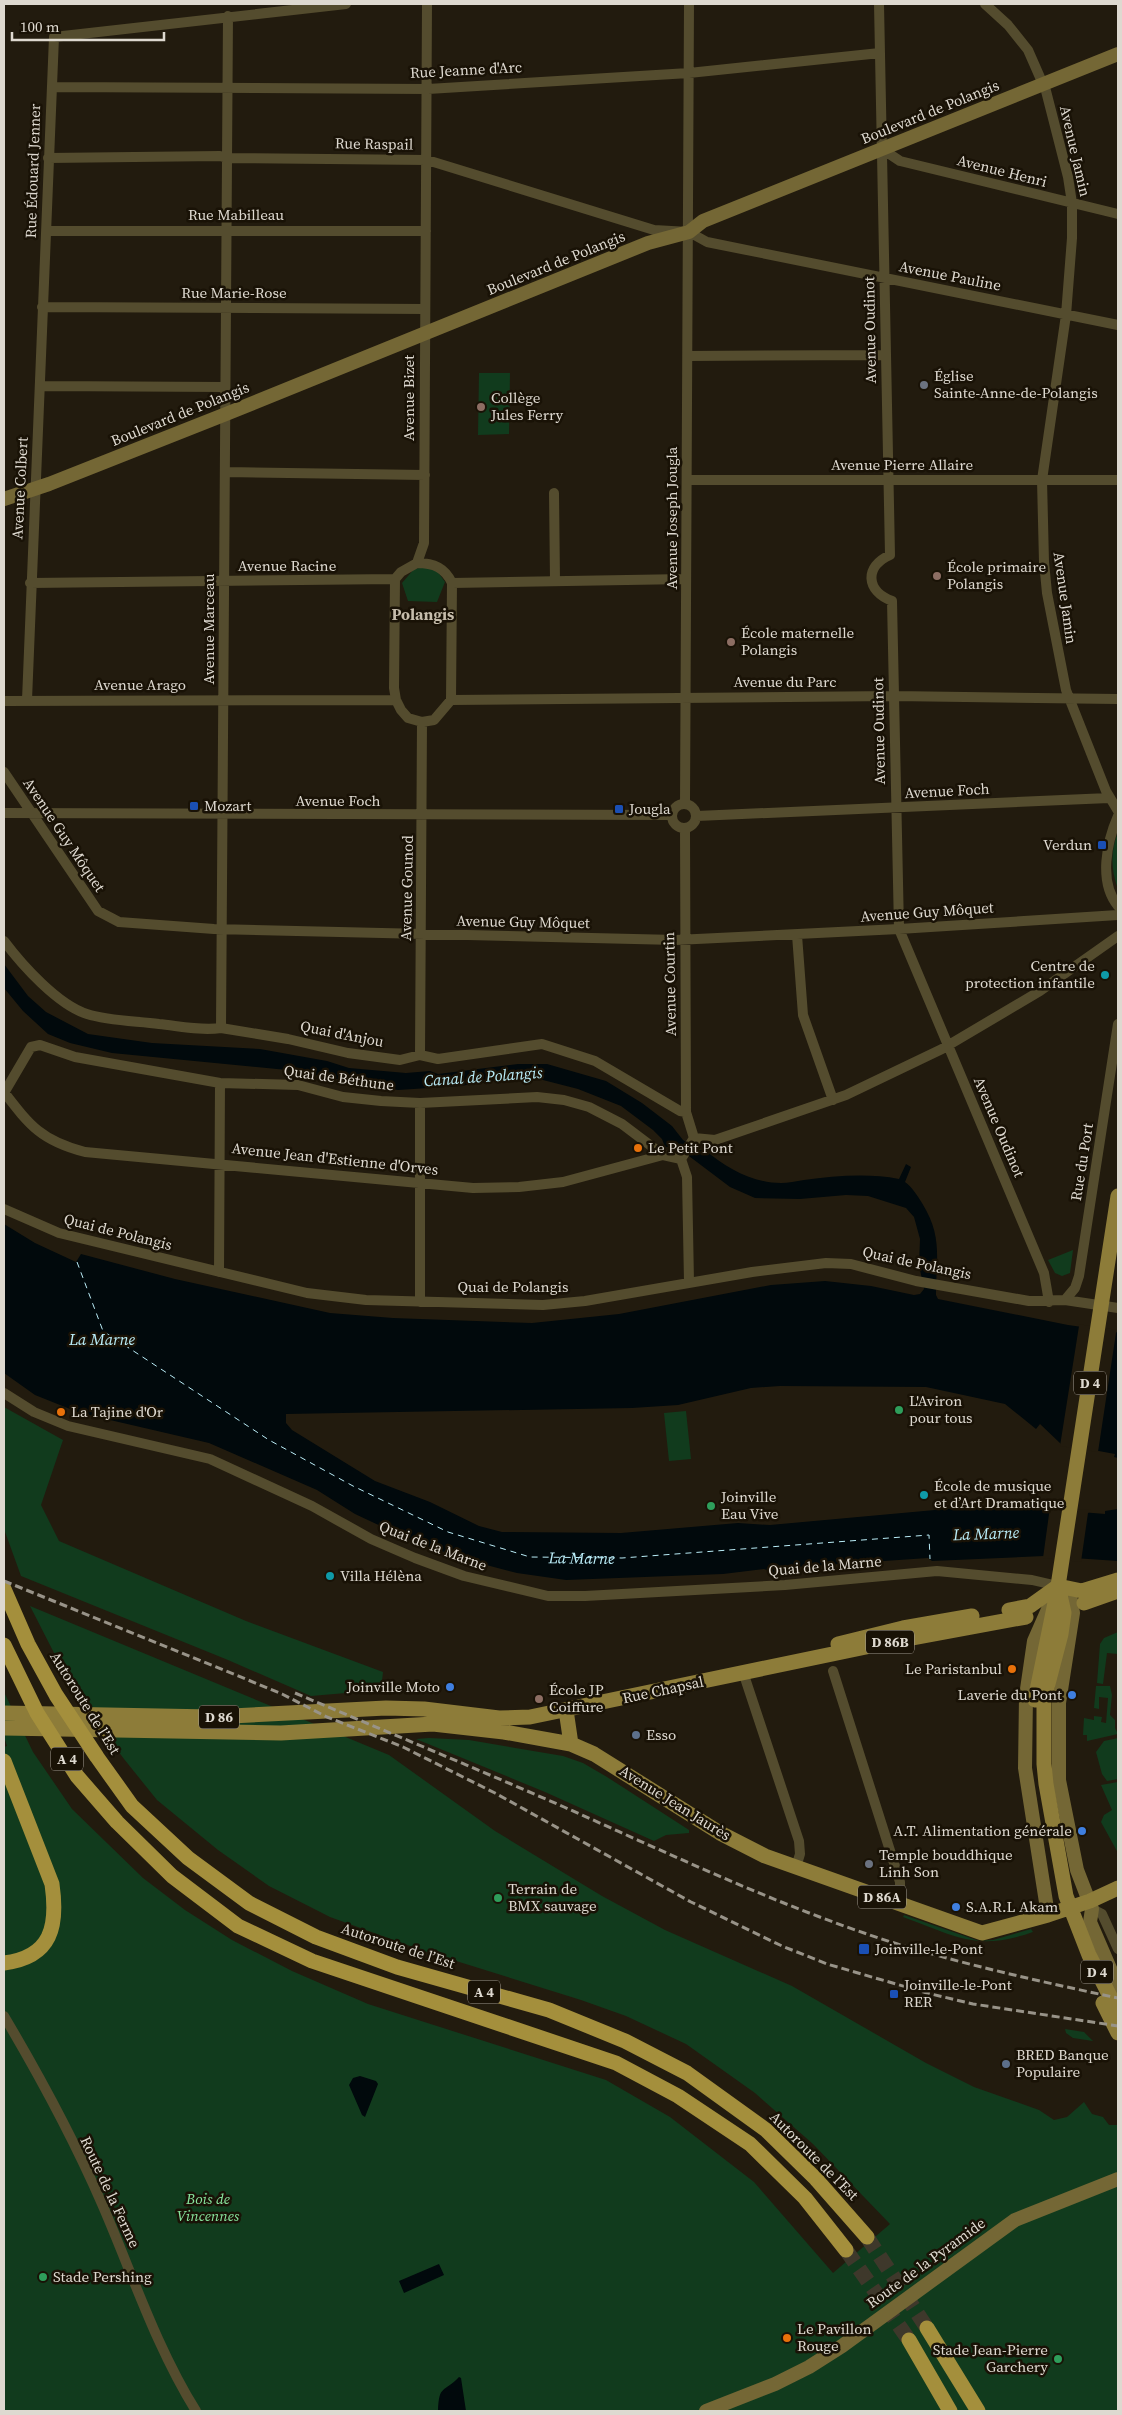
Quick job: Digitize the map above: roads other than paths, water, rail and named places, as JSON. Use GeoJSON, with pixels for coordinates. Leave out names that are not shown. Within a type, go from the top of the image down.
{"type":"FeatureCollection","features":[{"type":"Feature","properties":{"kind":"highway","name":"Autoroute de l’Est"},"geometry":{"type":"LineString","coordinates":[[4,1589],[28,1644],[56,1695],[97,1757],[132,1806],[188,1858],[249,1903],[316,1937],[397,1967],[549,2010],[625,2041],[687,2072],[766,2130],[816,2179],[867,2237]]}},
{"type":"Feature","properties":{"kind":"highway","name":"A 4"},"geometry":{"type":"LineString","coordinates":[[4,1645],[37,1713],[78,1776],[117,1822],[172,1876],[238,1926],[312,1961],[616,2064],[678,2096],[750,2144],[805,2198],[846,2250]]}},
{"type":"Feature","properties":{"kind":"highway"},"geometry":{"type":"LineString","coordinates":[[4,1761],[52,1884],[55,1905],[54,1923],[45,1944],[34,1954],[19,1961],[4,1963]]}},
{"type":"Feature","properties":{"kind":"highway"},"geometry":{"type":"LineString","coordinates":[[928,2328],[978,2411]]}},
{"type":"Feature","properties":{"kind":"highway"},"geometry":{"type":"LineString","coordinates":[[909,2340],[950,2411]]}},
{"type":"Feature","properties":{"kind":"main road","name":"D 4"},"geometry":{"type":"LineString","coordinates":[[1118,1196],[1061,1570],[1064,1588],[1064,1613],[1061,1634],[1044,1699],[1044,1764],[1046,1784],[1066,1896],[1088,1955],[1118,2012]]}},
{"type":"Feature","properties":{"kind":"main road"},"geometry":{"type":"LineString","coordinates":[[749,1671],[801,1652],[903,1628],[1030,1606],[1064,1588],[1082,1591],[1118,1580]]}},
{"type":"Feature","properties":{"kind":"main road","name":"D 4"},"geometry":{"type":"LineString","coordinates":[[1064,1588],[1036,1690],[1034,1737],[1036,1784],[1056,1894],[1069,1935],[1118,2033]]}},
{"type":"Feature","properties":{"kind":"main road"},"geometry":{"type":"LineString","coordinates":[[1084,1603],[1118,1592]]}},
{"type":"Feature","properties":{"kind":"main road","name":"Rue Chapsal"},"geometry":{"type":"LineString","coordinates":[[4,1713],[254,1716],[386,1708],[517,1718],[566,1710],[749,1671],[1026,1617]]}},
{"type":"Feature","properties":{"kind":"main road"},"geometry":{"type":"LineString","coordinates":[[566,1710],[570,1744]]}},
{"type":"Feature","properties":{"kind":"main road","name":"Avenue Jean Jaurès"},"geometry":{"type":"LineString","coordinates":[[4,1728],[281,1733],[433,1724],[504,1732],[570,1744],[614,1765],[720,1833],[765,1856],[982,1933],[1052,1914]]}},
{"type":"Feature","properties":{"kind":"main road","name":"D 86A"},"geometry":{"type":"LineString","coordinates":[[1052,1914],[1088,1905],[1118,1888]]}},
{"type":"Feature","properties":{"kind":"street"},"geometry":{"type":"LineString","coordinates":[[228,16],[346,4]]}},
{"type":"Feature","properties":{"kind":"street","name":"Avenue Bizet"},"geometry":{"type":"LineString","coordinates":[[417,563],[424,543],[427,4]]}},
{"type":"Feature","properties":{"kind":"street","name":"Avenue Joseph Jougla"},"geometry":{"type":"LineString","coordinates":[[684,803],[690,4]]}},
{"type":"Feature","properties":{"kind":"street","name":"Avenue Oudinot"},"geometry":{"type":"LineString","coordinates":[[879,4],[890,555],[879,560],[874,566],[871,578],[875,590],[883,598],[892,601],[899,929],[1044,1273],[1049,1302]]}},
{"type":"Feature","properties":{"kind":"street","name":"Avenue Jamin"},"geometry":{"type":"LineString","coordinates":[[985,4],[1008,25],[1028,50],[1043,84],[1068,178],[1072,204],[1072,238],[1066,315],[1042,480],[1046,594],[1069,698],[1109,798],[1118,811]]}},
{"type":"Feature","properties":{"kind":"street","name":"Rue Édouard Jenner"},"geometry":{"type":"LineString","coordinates":[[42,307],[54,37],[228,16]]}},
{"type":"Feature","properties":{"kind":"street","name":"Avenue Marceau"},"geometry":{"type":"LineString","coordinates":[[221,1028],[228,16]]}},
{"type":"Feature","properties":{"kind":"street","name":"Rue Jeanne d'Arc"},"geometry":{"type":"LineString","coordinates":[[52,87],[428,89],[689,73],[880,53]]}},
{"type":"Feature","properties":{"kind":"street","name":"Boulevard de Polangis"},"geometry":{"type":"LineString","coordinates":[[4,499],[35,489],[226,414],[648,243],[689,232],[703,221],[1118,54]]}},
{"type":"Feature","properties":{"kind":"street","name":"Avenue Henri"},"geometry":{"type":"LineString","coordinates":[[882,148],[900,161],[1118,214]]}},
{"type":"Feature","properties":{"kind":"street","name":"Rue Raspail"},"geometry":{"type":"LineString","coordinates":[[48,158],[220,156],[227,158],[427,160],[654,230],[689,232]]}},
{"type":"Feature","properties":{"kind":"street","name":"Rue Mabilleau"},"geometry":{"type":"LineString","coordinates":[[46,231],[426,231]]}},
{"type":"Feature","properties":{"kind":"street","name":"Avenue Pauline"},"geometry":{"type":"LineString","coordinates":[[689,232],[707,242],[1118,325]]}},
{"type":"Feature","properties":{"kind":"street","name":"Rue Marie-Rose"},"geometry":{"type":"LineString","coordinates":[[42,307],[426,309]]}},
{"type":"Feature","properties":{"kind":"street","name":"Avenue Colbert"},"geometry":{"type":"LineString","coordinates":[[27,700],[42,307]]}},
{"type":"Feature","properties":{"kind":"street"},"geometry":{"type":"LineString","coordinates":[[688,356],[885,355]]}},
{"type":"Feature","properties":{"kind":"street"},"geometry":{"type":"LineString","coordinates":[[40,386],[225,387]]}},
{"type":"Feature","properties":{"kind":"street"},"geometry":{"type":"LineString","coordinates":[[226,472],[425,475]]}},
{"type":"Feature","properties":{"kind":"street","name":"Avenue Pierre Allaire"},"geometry":{"type":"LineString","coordinates":[[687,480],[1118,480]]}},
{"type":"Feature","properties":{"kind":"street"},"geometry":{"type":"LineString","coordinates":[[554,493],[555,580]]}},
{"type":"Feature","properties":{"kind":"street"},"geometry":{"type":"LineString","coordinates":[[417,563],[430,563],[439,567],[447,573],[452,583],[451,700],[434,720],[422,722],[408,718],[396,700],[395,579],[401,572],[417,563]]}},
{"type":"Feature","properties":{"kind":"street"},"geometry":{"type":"LineString","coordinates":[[452,583],[686,578]]}},
{"type":"Feature","properties":{"kind":"street","name":"Avenue Racine"},"geometry":{"type":"LineString","coordinates":[[30,583],[395,579]]}},
{"type":"Feature","properties":{"kind":"street","name":"Avenue du Parc"},"geometry":{"type":"LineString","coordinates":[[451,700],[894,696],[1118,699]]}},
{"type":"Feature","properties":{"kind":"street","name":"Avenue Arago"},"geometry":{"type":"LineString","coordinates":[[4,701],[396,700]]}},
{"type":"Feature","properties":{"kind":"street","name":"Avenue Gounod"},"geometry":{"type":"LineString","coordinates":[[420,1055],[422,722]]}},
{"type":"Feature","properties":{"kind":"street","name":"Avenue Guy Môquet"},"geometry":{"type":"LineString","coordinates":[[4,772],[98,911],[119,922],[222,929],[685,940],[1118,915]]}},
{"type":"Feature","properties":{"kind":"street","name":"Avenue Foch"},"geometry":{"type":"LineString","coordinates":[[697,816],[1109,798]]}},
{"type":"Feature","properties":{"kind":"street"},"geometry":{"type":"LineString","coordinates":[[684,803],[696,810],[697,816],[691,826],[685,828],[674,823],[672,815],[677,805],[684,803]]}},
{"type":"Feature","properties":{"kind":"street","name":"Avenue Foch"},"geometry":{"type":"LineString","coordinates":[[4,813],[422,816],[672,815]]}},
{"type":"Feature","properties":{"kind":"street"},"geometry":{"type":"LineString","coordinates":[[1118,816],[1111,832],[1106,860],[1109,883],[1118,906]]}},
{"type":"Feature","properties":{"kind":"street","name":"Avenue Courtin"},"geometry":{"type":"LineString","coordinates":[[685,828],[686,1112],[694,1138]]}},
{"type":"Feature","properties":{"kind":"street"},"geometry":{"type":"LineString","coordinates":[[796,935],[803,1014],[833,1100]]}},
{"type":"Feature","properties":{"kind":"street"},"geometry":{"type":"LineString","coordinates":[[690,1282],[687,1177],[681,1159],[694,1138],[715,1140],[833,1100],[948,1046],[1040,991],[1118,936]]}},
{"type":"Feature","properties":{"kind":"street","name":"Quai d'Anjou"},"geometry":{"type":"LineString","coordinates":[[4,941],[18,960],[48,988],[63,1001],[86,1014],[212,1030],[221,1028],[288,1039],[348,1053],[400,1060],[420,1055],[438,1059],[542,1044],[595,1061],[680,1112],[686,1112]]}},
{"type":"Feature","properties":{"kind":"street","name":"Rue du Port"},"geometry":{"type":"LineString","coordinates":[[1065,1300],[1075,1288],[1079,1276],[1118,1024]]}},
{"type":"Feature","properties":{"kind":"street","name":"Quai de Béthune"},"geometry":{"type":"LineString","coordinates":[[4,1093],[31,1047],[40,1045],[76,1057],[220,1083],[298,1085],[343,1097],[420,1103],[537,1097],[564,1100],[589,1107],[622,1124],[663,1155]]}},
{"type":"Feature","properties":{"kind":"street"},"geometry":{"type":"LineString","coordinates":[[219,1272],[220,1083]]}},
{"type":"Feature","properties":{"kind":"street","name":"Avenue Jean d'Estienne d'Orves"},"geometry":{"type":"LineString","coordinates":[[4,1093],[24,1118],[43,1136],[60,1146],[85,1152],[220,1163],[473,1188],[519,1187],[563,1182],[663,1155],[681,1159]]}},
{"type":"Feature","properties":{"kind":"street"},"geometry":{"type":"LineString","coordinates":[[420,1103],[420,1302]]}},
{"type":"Feature","properties":{"kind":"street","name":"Quai de Polangis"},"geometry":{"type":"LineString","coordinates":[[4,1209],[59,1233],[307,1292],[366,1300],[543,1305],[585,1301],[788,1266],[826,1263],[851,1264],[880,1270],[916,1281],[1029,1301],[1049,1302],[1065,1300],[1118,1308]]}},
{"type":"Feature","properties":{"kind":"street","name":"Quai de la Marne"},"geometry":{"type":"LineString","coordinates":[[4,1393],[34,1412],[68,1426],[210,1459],[312,1506],[371,1539],[415,1558],[464,1576],[548,1596],[585,1596],[785,1585],[937,1571],[1032,1580],[1064,1588]]}},
{"type":"Feature","properties":{"kind":"street"},"geometry":{"type":"LineString","coordinates":[[1064,1588],[1073,1613],[1059,1703],[1059,1780],[1077,1870],[1088,1905],[1090,1922],[1118,1986]]}},
{"type":"Feature","properties":{"kind":"street"},"geometry":{"type":"LineString","coordinates":[[1052,1914],[1025,1768],[1026,1687],[1034,1640],[1064,1588]]}},
{"type":"Feature","properties":{"kind":"street"},"geometry":{"type":"LineString","coordinates":[[749,1671],[799,1841],[800,1854],[796,1867]]}},
{"type":"Feature","properties":{"kind":"street"},"geometry":{"type":"LineString","coordinates":[[833,1671],[900,1882],[897,1902]]}},
{"type":"Feature","properties":{"kind":"street"},"geometry":{"type":"LineString","coordinates":[[1088,1905],[1102,1914],[1118,1949]]}},
{"type":"Feature","properties":{"kind":"street","name":"Route de la Ferme"},"geometry":{"type":"LineString","coordinates":[[4,2016],[52,2104],[102,2203],[160,2344],[180,2386],[196,2411]]}},
{"type":"Feature","properties":{"kind":"street","name":"Route de la Pyramide"},"geometry":{"type":"LineString","coordinates":[[706,2411],[776,2384],[842,2346],[1015,2220],[1118,2180]]}},
{"type":"Feature","properties":{"kind":"water","name":"La Marne"},"geometry":{"type":"Polygon","coordinates":[[[4,964],[28,996],[46,1012],[88,1034],[152,1043],[260,1049],[327,1061],[349,1068],[406,1073],[430,1071],[438,1074],[518,1064],[547,1064],[606,1081],[642,1103],[672,1126],[683,1140],[698,1150],[705,1150],[722,1163],[740,1173],[760,1180],[784,1183],[851,1176],[899,1179],[906,1164],[911,1167],[905,1182],[912,1189],[929,1215],[936,1237],[936,1295],[938,1299],[1068,1325],[1118,1332],[1118,1458],[1114,1457],[1115,1454],[1061,1444],[1040,1424],[1036,1429],[1005,1404],[926,1387],[780,1386],[751,1388],[678,1405],[632,1408],[286,1414],[286,1423],[292,1430],[375,1481],[430,1502],[479,1526],[502,1532],[621,1533],[738,1523],[770,1525],[957,1508],[1021,1507],[1105,1514],[1105,1511],[1118,1509],[1118,1561],[1044,1556],[932,1561],[928,1558],[781,1568],[777,1574],[764,1569],[723,1574],[566,1580],[517,1573],[475,1562],[417,1543],[355,1514],[317,1490],[209,1443],[80,1413],[35,1395],[4,1373],[4,1224],[35,1243],[76,1262],[81,1254],[175,1279],[330,1313],[393,1318],[532,1323],[619,1314],[771,1285],[825,1281],[871,1286],[914,1295],[920,1294],[924,1289],[919,1265],[920,1239],[914,1217],[906,1208],[868,1196],[846,1195],[800,1199],[755,1198],[730,1187],[677,1147],[665,1147],[662,1139],[653,1130],[621,1106],[578,1089],[543,1080],[493,1081],[460,1086],[398,1090],[287,1070],[112,1053],[70,1043],[48,1034],[23,1011],[4,988],[4,964]]]}},
{"type":"Feature","properties":{"kind":"water"},"geometry":{"type":"Polygon","coordinates":[[[360,2076],[376,2081],[378,2084],[365,2117],[362,2115],[349,2085],[353,2078],[360,2076]]]}},
{"type":"Feature","properties":{"kind":"water"},"geometry":{"type":"Polygon","coordinates":[[[439,2264],[444,2275],[404,2293],[399,2281],[439,2264]]]}},
{"type":"Feature","properties":{"kind":"water"},"geometry":{"type":"Polygon","coordinates":[[[459,2377],[461,2378],[466,2411],[438,2411],[441,2393],[459,2377]]]}},
{"type":"Feature","properties":{"kind":"tunnel"},"geometry":{"type":"LineString","coordinates":[[867,2237],[927,2328]]}},
{"type":"Feature","properties":{"kind":"tunnel"},"geometry":{"type":"LineString","coordinates":[[846,2250],[909,2340]]}},
{"type":"Feature","properties":{"kind":"railway"},"geometry":{"type":"LineString","coordinates":[[4,1581],[282,1694],[327,1717],[403,1747],[495,1793],[691,1902],[782,1946],[827,1964],[927,1993],[973,2004],[1118,2026]]}},
{"type":"Feature","properties":{"kind":"railway"},"geometry":{"type":"LineString","coordinates":[[295,1693],[531,1792],[726,1879],[849,1928],[976,1966],[1118,1998]]}},
{"type":"Feature","properties":{"kind":"place","name":"Église Sainte-Anne-de-Polangis"},"geometry":{"type":"Point","coordinates":[924,385]}},
{"type":"Feature","properties":{"kind":"place","name":"Collège Jules Ferry"},"geometry":{"type":"Point","coordinates":[481,407]}},
{"type":"Feature","properties":{"kind":"place","name":"École primaire Polangis"},"geometry":{"type":"Point","coordinates":[937,576]}},
{"type":"Feature","properties":{"kind":"place","name":"École maternelle Polangis"},"geometry":{"type":"Point","coordinates":[731,642]}},
{"type":"Feature","properties":{"kind":"place","name":"Mozart"},"geometry":{"type":"Point","coordinates":[194,806]}},
{"type":"Feature","properties":{"kind":"place","name":"Jougla"},"geometry":{"type":"Point","coordinates":[619,809]}},
{"type":"Feature","properties":{"kind":"place","name":"Verdun"},"geometry":{"type":"Point","coordinates":[1102,845]}},
{"type":"Feature","properties":{"kind":"place","name":"Centre de protection infantile"},"geometry":{"type":"Point","coordinates":[1105,975]}},
{"type":"Feature","properties":{"kind":"place","name":"Le Petit Pont"},"geometry":{"type":"Point","coordinates":[638,1148]}},
{"type":"Feature","properties":{"kind":"place","name":"L'Aviron pour tous"},"geometry":{"type":"Point","coordinates":[899,1410]}},
{"type":"Feature","properties":{"kind":"place","name":"La Tajine d'Or"},"geometry":{"type":"Point","coordinates":[61,1412]}},
{"type":"Feature","properties":{"kind":"place","name":"École de musique et d’Art Dramatique"},"geometry":{"type":"Point","coordinates":[924,1495]}},
{"type":"Feature","properties":{"kind":"place","name":"Joinville Eau Vive"},"geometry":{"type":"Point","coordinates":[711,1506]}},
{"type":"Feature","properties":{"kind":"place","name":"Villa Hélèna"},"geometry":{"type":"Point","coordinates":[330,1576]}},
{"type":"Feature","properties":{"kind":"place","name":"Le Paristanbul"},"geometry":{"type":"Point","coordinates":[1012,1669]}},
{"type":"Feature","properties":{"kind":"place","name":"Joinville Moto"},"geometry":{"type":"Point","coordinates":[450,1687]}},
{"type":"Feature","properties":{"kind":"place","name":"Laverie du Pont"},"geometry":{"type":"Point","coordinates":[1072,1695]}},
{"type":"Feature","properties":{"kind":"place","name":"École JP Coiffure"},"geometry":{"type":"Point","coordinates":[539,1699]}},
{"type":"Feature","properties":{"kind":"place","name":"Esso"},"geometry":{"type":"Point","coordinates":[636,1735]}},
{"type":"Feature","properties":{"kind":"place","name":"A.T. Alimentation générale"},"geometry":{"type":"Point","coordinates":[1082,1831]}},
{"type":"Feature","properties":{"kind":"place","name":"Temple bouddhique Linh Son"},"geometry":{"type":"Point","coordinates":[869,1864]}},
{"type":"Feature","properties":{"kind":"place","name":"Terrain de BMX sauvage"},"geometry":{"type":"Point","coordinates":[498,1898]}},
{"type":"Feature","properties":{"kind":"place","name":"S.A.R.L Akam"},"geometry":{"type":"Point","coordinates":[956,1907]}},
{"type":"Feature","properties":{"kind":"place","name":"Joinville-le-Pont"},"geometry":{"type":"Point","coordinates":[864,1949]}},
{"type":"Feature","properties":{"kind":"place","name":"Joinville-le-Pont RER"},"geometry":{"type":"Point","coordinates":[894,1994]}},
{"type":"Feature","properties":{"kind":"place","name":"BRED Banque Populaire"},"geometry":{"type":"Point","coordinates":[1006,2064]}},
{"type":"Feature","properties":{"kind":"place","name":"Stade Pershing"},"geometry":{"type":"Point","coordinates":[43,2277]}},
{"type":"Feature","properties":{"kind":"place","name":"Le Pavillon Rouge"},"geometry":{"type":"Point","coordinates":[787,2338]}},
{"type":"Feature","properties":{"kind":"place","name":"Stade Jean-Pierre Garchery"},"geometry":{"type":"Point","coordinates":[1058,2359]}},
{"type":"Feature","properties":{"kind":"district","name":"Polangis"},"geometry":{"type":"Point","coordinates":[423,614]}},
{"type":"Feature","properties":{"kind":"water label","name":"Canal de Polangis"},"geometry":{"type":"Point","coordinates":[483,1076]}},
{"type":"Feature","properties":{"kind":"park label","name":"Bois de Vincennes"},"geometry":{"type":"Point","coordinates":[208,2208]}}]}
